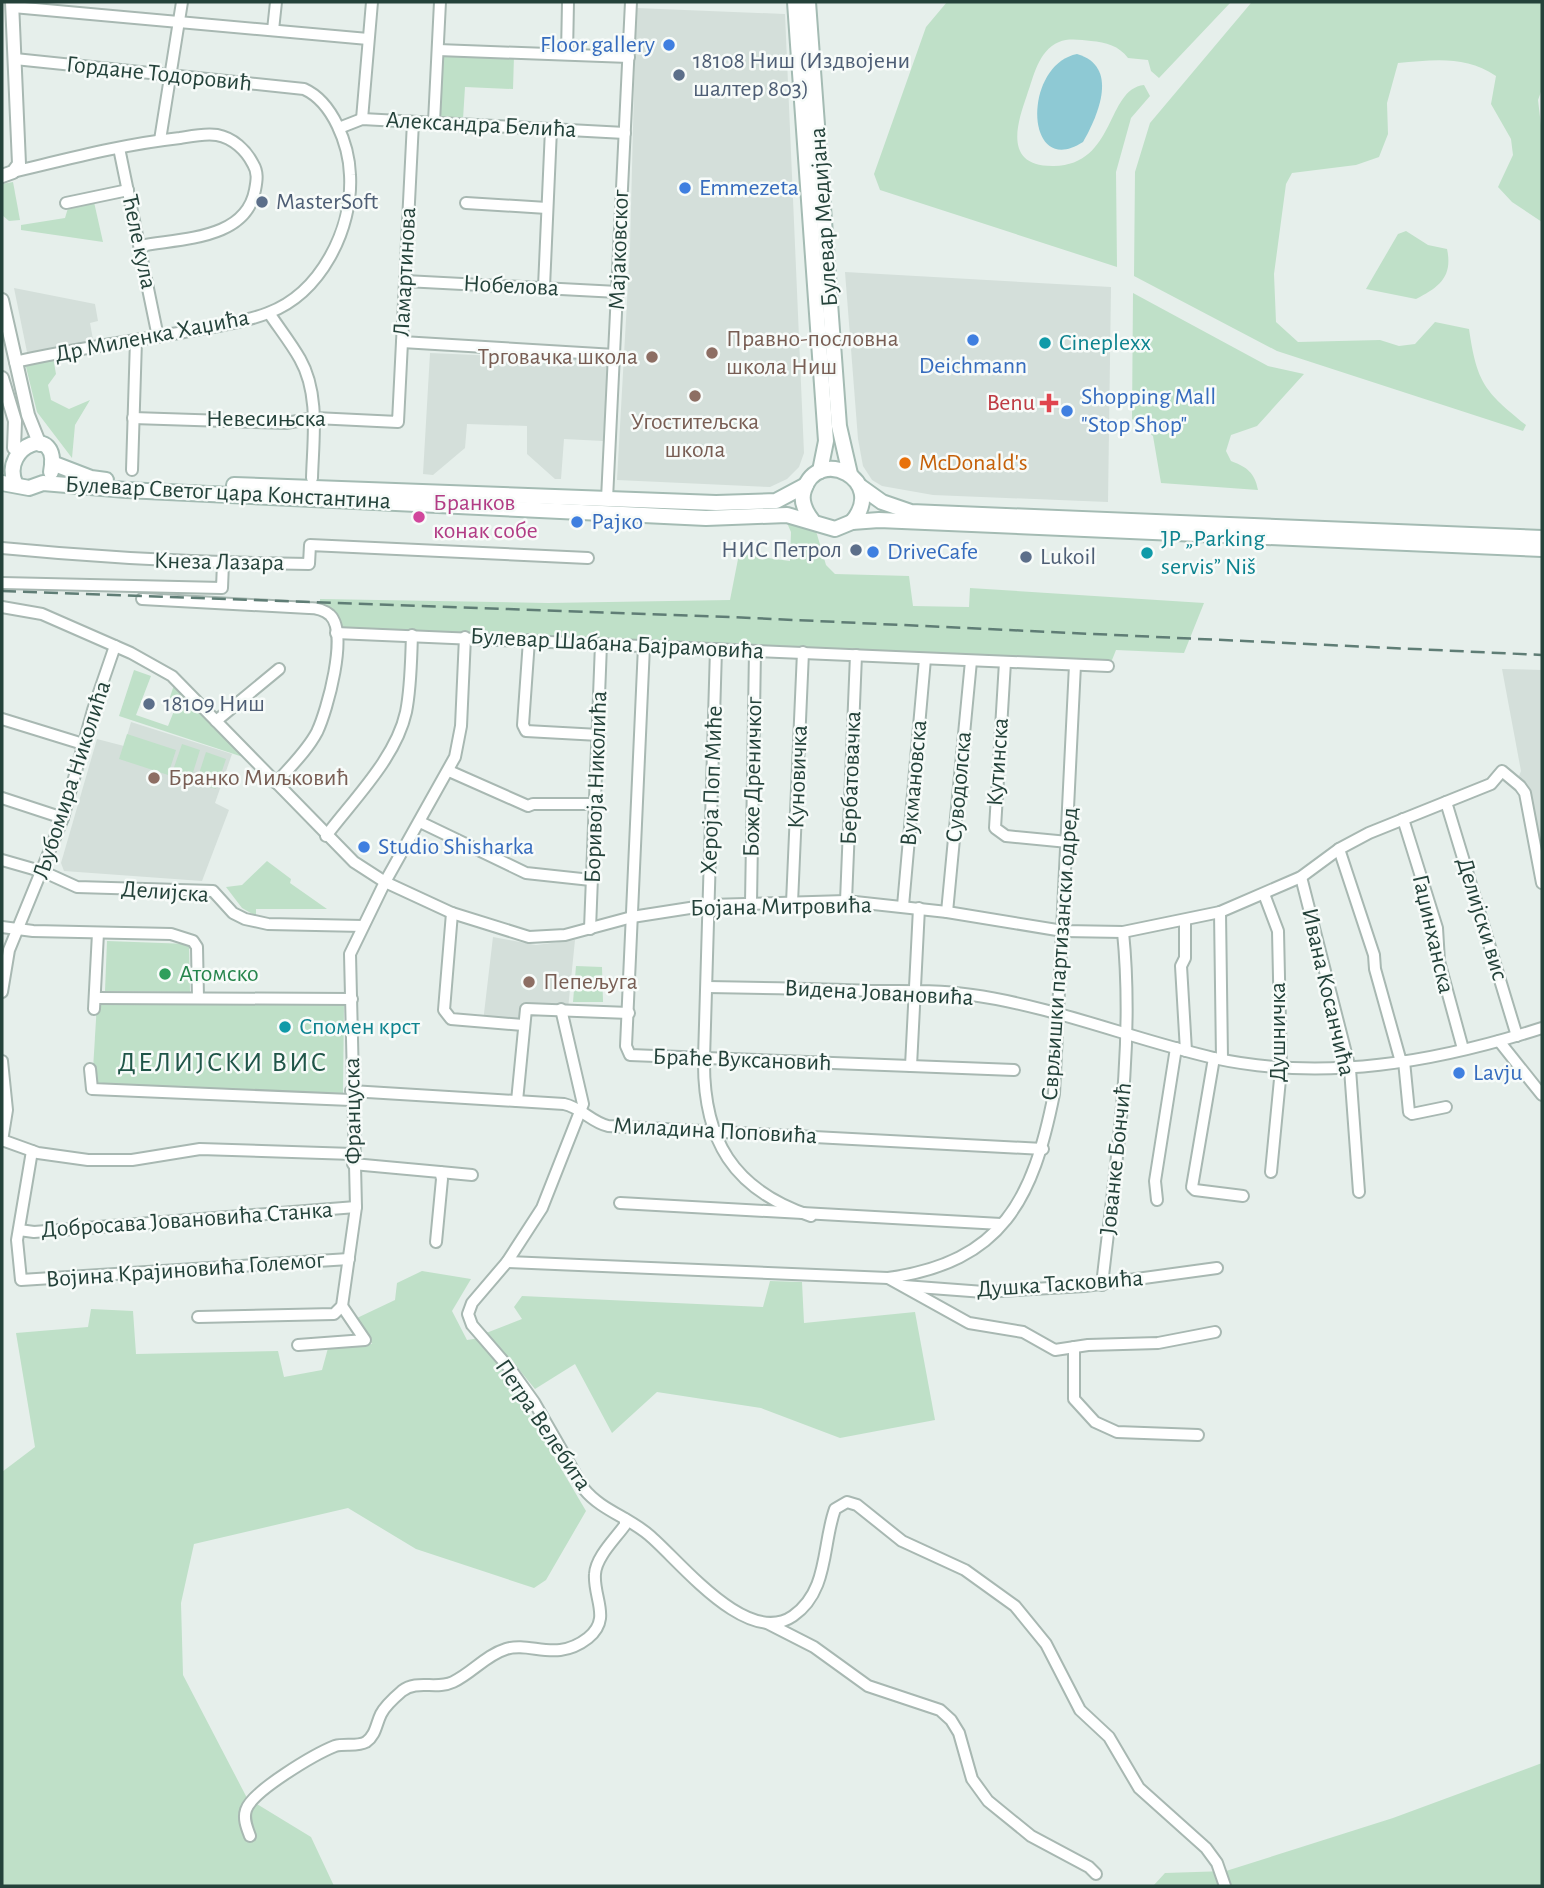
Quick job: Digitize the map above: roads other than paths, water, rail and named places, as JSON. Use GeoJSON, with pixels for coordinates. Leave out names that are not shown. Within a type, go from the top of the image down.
{"type":"FeatureCollection","features":[{"type":"Feature","properties":{"kind":"main road","name":"Булевар Медијана"},"geometry":{"type":"LineString","coordinates":[[795,2],[826,441],[820,471]]}},
{"type":"Feature","properties":{"kind":"main road","name":"Булевар Медијана"},"geometry":{"type":"LineString","coordinates":[[808,2],[839,426],[850,474]]}},
{"type":"Feature","properties":{"kind":"main road"},"geometry":{"type":"LineString","coordinates":[[8,483],[4,463],[14,448],[27,442],[40,445],[50,456],[52,463],[43,483]]}},
{"type":"Feature","properties":{"kind":"main road","name":"Булевар Светог цара Константина"},"geometry":{"type":"LineString","coordinates":[[52,463],[91,478],[128,482],[607,499],[765,502],[784,499],[806,485]]}},
{"type":"Feature","properties":{"kind":"main road"},"geometry":{"type":"LineString","coordinates":[[812,520],[803,504],[806,485],[820,471],[840,470],[850,474],[861,487],[882,502],[911,512],[1542,538]]}},
{"type":"Feature","properties":{"kind":"main road","name":"Булевар Светог цара Константина"},"geometry":{"type":"LineString","coordinates":[[8,483],[29,488],[43,483],[126,490],[706,518],[787,514],[835,529],[852,522],[879,520],[1542,550]]}},
{"type":"Feature","properties":{"kind":"main road"},"geometry":{"type":"LineString","coordinates":[[852,522],[862,506],[861,487]]}},
{"type":"Feature","properties":{"kind":"street"},"geometry":{"type":"LineString","coordinates":[[160,140],[182,2]]}},
{"type":"Feature","properties":{"kind":"street"},"geometry":{"type":"LineString","coordinates":[[273,30],[276,2]]}},
{"type":"Feature","properties":{"kind":"street"},"geometry":{"type":"LineString","coordinates":[[362,119],[372,2]]}},
{"type":"Feature","properties":{"kind":"street"},"geometry":{"type":"LineString","coordinates":[[434,122],[440,2]]}},
{"type":"Feature","properties":{"kind":"street"},"geometry":{"type":"LineString","coordinates":[[567,54],[568,2]]}},
{"type":"Feature","properties":{"kind":"street","name":"Мајаковског"},"geometry":{"type":"LineString","coordinates":[[607,499],[631,2]]}},
{"type":"Feature","properties":{"kind":"street"},"geometry":{"type":"LineString","coordinates":[[6,172],[19,164],[12,4],[368,39]]}},
{"type":"Feature","properties":{"kind":"street"},"geometry":{"type":"LineString","coordinates":[[438,50],[629,57]]}},
{"type":"Feature","properties":{"kind":"street","name":"Гордане Тодоровић"},"geometry":{"type":"LineString","coordinates":[[15,59],[304,89]]}},
{"type":"Feature","properties":{"kind":"street","name":"Др Миленка Хаџића"},"geometry":{"type":"LineString","coordinates":[[15,362],[158,337],[269,313],[315,278],[338,242],[348,210],[351,183],[346,146],[338,128],[315,95],[304,89]]}},
{"type":"Feature","properties":{"kind":"street","name":"Александра Белића"},"geometry":{"type":"LineString","coordinates":[[338,128],[362,119],[625,132]]}},
{"type":"Feature","properties":{"kind":"street","name":"Ламартинова"},"geometry":{"type":"LineString","coordinates":[[398,422],[413,122]]}},
{"type":"Feature","properties":{"kind":"street"},"geometry":{"type":"LineString","coordinates":[[544,287],[551,129]]}},
{"type":"Feature","properties":{"kind":"street"},"geometry":{"type":"LineString","coordinates":[[6,172],[160,140],[206,135],[228,138],[244,151],[255,167],[257,178],[254,197],[240,219],[224,230],[140,246]]}},
{"type":"Feature","properties":{"kind":"street","name":"Ћеле кула"},"geometry":{"type":"LineString","coordinates":[[119,148],[158,337]]}},
{"type":"Feature","properties":{"kind":"street"},"geometry":{"type":"LineString","coordinates":[[66,203],[128,190]]}},
{"type":"Feature","properties":{"kind":"street"},"geometry":{"type":"LineString","coordinates":[[466,203],[547,208]]}},
{"type":"Feature","properties":{"kind":"street","name":"Нобелова"},"geometry":{"type":"LineString","coordinates":[[405,281],[618,292]]}},
{"type":"Feature","properties":{"kind":"street"},"geometry":{"type":"LineString","coordinates":[[2,300],[15,362],[40,445]]}},
{"type":"Feature","properties":{"kind":"street"},"geometry":{"type":"LineString","coordinates":[[269,313],[302,361],[315,418],[312,478]]}},
{"type":"Feature","properties":{"kind":"street"},"geometry":{"type":"LineString","coordinates":[[132,470],[136,340]]}},
{"type":"Feature","properties":{"kind":"street"},"geometry":{"type":"LineString","coordinates":[[402,342],[615,355]]}},
{"type":"Feature","properties":{"kind":"street"},"geometry":{"type":"LineString","coordinates":[[2,378],[15,421],[14,448]]}},
{"type":"Feature","properties":{"kind":"street","name":"Невесињска"},"geometry":{"type":"LineString","coordinates":[[133,418],[286,423],[315,418],[398,422]]}},
{"type":"Feature","properties":{"kind":"street","name":"Кнеза Лазара"},"geometry":{"type":"LineString","coordinates":[[2,548],[146,561],[223,563],[309,564],[310,545],[588,558]]}},
{"type":"Feature","properties":{"kind":"street"},"geometry":{"type":"LineString","coordinates":[[2,583],[222,588],[223,563]]}},
{"type":"Feature","properties":{"kind":"street"},"geometry":{"type":"LineString","coordinates":[[142,599],[319,609],[330,615],[336,633],[335,667],[318,731],[308,747],[276,783]]}},
{"type":"Feature","properties":{"kind":"street","name":"Бојана Митровића"},"geometry":{"type":"LineString","coordinates":[[2,607],[41,614],[115,646],[172,676],[354,862],[385,882],[452,914],[529,937],[565,935],[632,917],[709,905],[846,901],[919,908],[1063,931],[1124,932],[1220,912],[1264,894],[1301,877],[1339,849],[1403,819],[1491,784],[1503,771],[1525,793],[1542,883]]}},
{"type":"Feature","properties":{"kind":"street","name":"Булевар Шабана Бајрамовића"},"geometry":{"type":"LineString","coordinates":[[336,633],[1108,666]]}},
{"type":"Feature","properties":{"kind":"street"},"geometry":{"type":"LineString","coordinates":[[326,836],[380,764],[398,734],[405,713],[412,635]]}},
{"type":"Feature","properties":{"kind":"street","name":"Француска"},"geometry":{"type":"LineString","coordinates":[[342,1306],[356,1207],[351,1096],[350,954],[385,882],[449,771],[461,726],[465,637]]}},
{"type":"Feature","properties":{"kind":"street"},"geometry":{"type":"LineString","coordinates":[[529,640],[523,725],[526,731],[599,735]]}},
{"type":"Feature","properties":{"kind":"street","name":"Боривоја Николића"},"geometry":{"type":"LineString","coordinates":[[590,929],[597,804],[601,645]]}},
{"type":"Feature","properties":{"kind":"street","name":"Љубомира Николића"},"geometry":{"type":"LineString","coordinates":[[2,992],[6,962],[16,930],[44,872],[63,818],[83,744],[115,646]]}},
{"type":"Feature","properties":{"kind":"street","name":"Браће Вуксановић"},"geometry":{"type":"LineString","coordinates":[[644,646],[626,1046],[629,1055],[1014,1070]]}},
{"type":"Feature","properties":{"kind":"street","name":"Хероја Поп Миће"},"geometry":{"type":"LineString","coordinates":[[716,649],[704,1088],[713,1131],[734,1168],[760,1194],[783,1207],[811,1216]]}},
{"type":"Feature","properties":{"kind":"street","name":"Боже Дреничког"},"geometry":{"type":"LineString","coordinates":[[751,903],[755,651]]}},
{"type":"Feature","properties":{"kind":"street","name":"Куновичка"},"geometry":{"type":"LineString","coordinates":[[792,902],[803,652]]}},
{"type":"Feature","properties":{"kind":"street","name":"Бербатовачка"},"geometry":{"type":"LineString","coordinates":[[846,901],[856,655]]}},
{"type":"Feature","properties":{"kind":"street","name":"Вукмановска"},"geometry":{"type":"LineString","coordinates":[[903,906],[925,659]]}},
{"type":"Feature","properties":{"kind":"street","name":"Суводолска"},"geometry":{"type":"LineString","coordinates":[[947,912],[971,662]]}},
{"type":"Feature","properties":{"kind":"street","name":"Кутинска"},"geometry":{"type":"LineString","coordinates":[[1006,662],[995,828],[1006,836],[1068,842]]}},
{"type":"Feature","properties":{"kind":"street","name":"Сврљишки партизански одред"},"geometry":{"type":"LineString","coordinates":[[507,1262],[888,1278],[924,1273],[950,1264],[974,1251],[1001,1224],[1027,1189],[1043,1149],[1054,1094],[1075,665]]}},
{"type":"Feature","properties":{"kind":"street"},"geometry":{"type":"LineString","coordinates":[[216,721],[279,669]]}},
{"type":"Feature","properties":{"kind":"street"},"geometry":{"type":"LineString","coordinates":[[2,719],[83,744]]}},
{"type":"Feature","properties":{"kind":"street"},"geometry":{"type":"LineString","coordinates":[[449,771],[528,806],[597,804]]}},
{"type":"Feature","properties":{"kind":"street"},"geometry":{"type":"LineString","coordinates":[[2,798],[63,818]]}},
{"type":"Feature","properties":{"kind":"street","name":"Делијски вис"},"geometry":{"type":"LineString","coordinates":[[1446,802],[1517,1036]]}},
{"type":"Feature","properties":{"kind":"street","name":"Гаџинханска"},"geometry":{"type":"LineString","coordinates":[[1403,819],[1437,928],[1439,961],[1463,1049]]}},
{"type":"Feature","properties":{"kind":"street"},"geometry":{"type":"LineString","coordinates":[[421,822],[526,873],[591,880]]}},
{"type":"Feature","properties":{"kind":"street"},"geometry":{"type":"LineString","coordinates":[[1339,849],[1374,955],[1375,969],[1402,1062],[1409,1112],[1412,1114],[1446,1107]]}},
{"type":"Feature","properties":{"kind":"street","name":"Делијска"},"geometry":{"type":"LineString","coordinates":[[2,860],[44,872],[78,887],[213,891],[233,913],[256,922],[363,926]]}},
{"type":"Feature","properties":{"kind":"street","name":"Ивана Косанчића"},"geometry":{"type":"LineString","coordinates":[[1301,877],[1350,1069],[1359,1192]]}},
{"type":"Feature","properties":{"kind":"street","name":"Душничка"},"geometry":{"type":"LineString","coordinates":[[1264,894],[1278,932],[1281,1069],[1270,1172]]}},
{"type":"Feature","properties":{"kind":"street"},"geometry":{"type":"LineString","coordinates":[[911,1066],[919,908]]}},
{"type":"Feature","properties":{"kind":"street"},"geometry":{"type":"LineString","coordinates":[[1220,912],[1218,1059],[1192,1186],[1195,1190],[1243,1196]]}},
{"type":"Feature","properties":{"kind":"street"},"geometry":{"type":"LineString","coordinates":[[452,914],[444,1010],[446,1016],[451,1019],[523,1025]]}},
{"type":"Feature","properties":{"kind":"street"},"geometry":{"type":"LineString","coordinates":[[1157,1200],[1156,1181],[1181,1049],[1181,966],[1185,958],[1185,920]]}},
{"type":"Feature","properties":{"kind":"street"},"geometry":{"type":"LineString","coordinates":[[2,927],[16,930],[176,935],[194,941],[197,947],[198,998]]}},
{"type":"Feature","properties":{"kind":"street","name":"Јованке Бончић"},"geometry":{"type":"LineString","coordinates":[[1102,1285],[1129,1043],[1129,982],[1124,932]]}},
{"type":"Feature","properties":{"kind":"street"},"geometry":{"type":"LineString","coordinates":[[99,933],[94,1003],[198,998],[352,999]]}},
{"type":"Feature","properties":{"kind":"street","name":"Видена Јовановића"},"geometry":{"type":"LineString","coordinates":[[707,987],[973,995],[1127,1033],[1218,1059],[1281,1069],[1350,1069],[1402,1062],[1499,1041],[1542,1027]]}},
{"type":"Feature","properties":{"kind":"street"},"geometry":{"type":"LineString","coordinates":[[517,1101],[524,1011],[529,1008],[629,1013]]}},
{"type":"Feature","properties":{"kind":"street","name":"Петра Велебита"},"geometry":{"type":"LineString","coordinates":[[561,1009],[584,1096],[581,1110],[542,1208],[507,1262],[472,1303],[469,1320],[534,1402],[593,1500],[648,1534],[711,1594],[744,1616],[767,1623],[814,1647],[868,1686],[940,1710],[951,1720],[959,1733],[972,1779],[988,1801],[1031,1836],[1089,1867],[1096,1874]]}},
{"type":"Feature","properties":{"kind":"street"},"geometry":{"type":"LineString","coordinates":[[1499,1041],[1542,1095]]}},
{"type":"Feature","properties":{"kind":"street"},"geometry":{"type":"LineString","coordinates":[[2,1061],[7,1110],[2,1141],[32,1151],[74,1159],[121,1160],[200,1149],[353,1159],[472,1175]]}},
{"type":"Feature","properties":{"kind":"street","name":"Миладина Поповића"},"geometry":{"type":"LineString","coordinates":[[90,1069],[92,1090],[517,1101],[564,1104],[581,1110],[605,1126],[1043,1149]]}},
{"type":"Feature","properties":{"kind":"street"},"geometry":{"type":"LineString","coordinates":[[19,1230],[32,1151]]}},
{"type":"Feature","properties":{"kind":"street"},"geometry":{"type":"LineString","coordinates":[[436,1242],[442,1179],[440,1172]]}},
{"type":"Feature","properties":{"kind":"street","name":"Хероја Поп Миће"},"geometry":{"type":"LineString","coordinates":[[620,1203],[811,1216],[1001,1224]]}},
{"type":"Feature","properties":{"kind":"street","name":"Добросава Јовановића Станка"},"geometry":{"type":"LineString","coordinates":[[19,1230],[34,1232],[356,1207]]}},
{"type":"Feature","properties":{"kind":"street","name":"Војина Крајиновића Големог"},"geometry":{"type":"LineString","coordinates":[[19,1230],[16,1250],[21,1280],[349,1259]]}},
{"type":"Feature","properties":{"kind":"street","name":"Душка Тасковића"},"geometry":{"type":"LineString","coordinates":[[904,1286],[984,1292],[1102,1285],[1217,1268]]}},
{"type":"Feature","properties":{"kind":"street"},"geometry":{"type":"LineString","coordinates":[[888,1278],[969,1323],[1023,1332],[1055,1350],[1158,1343],[1215,1332]]}},
{"type":"Feature","properties":{"kind":"street"},"geometry":{"type":"LineString","coordinates":[[198,1317],[334,1314],[342,1306],[365,1340],[298,1345]]}},
{"type":"Feature","properties":{"kind":"street"},"geometry":{"type":"LineString","coordinates":[[1074,1347],[1074,1399],[1095,1422],[1117,1432],[1198,1435]]}},
{"type":"Feature","properties":{"kind":"street"},"geometry":{"type":"LineString","coordinates":[[767,1623],[792,1617],[806,1604],[820,1583],[835,1509],[847,1502],[856,1505],[902,1541],[990,1585],[1031,1623],[1080,1710],[1109,1737],[1139,1788],[1206,1848],[1217,1863],[1225,1886]]}},
{"type":"Feature","properties":{"kind":"street"},"geometry":{"type":"LineString","coordinates":[[250,1836],[245,1821],[246,1809],[255,1797],[296,1767],[337,1745],[363,1744],[370,1738],[381,1714],[404,1689],[415,1684],[451,1683],[494,1653],[510,1647],[551,1652],[572,1647],[588,1638],[599,1625],[602,1607],[595,1573],[599,1561],[625,1525],[625,1518]]}},
{"type":"Feature","properties":{"kind":"water"},"geometry":{"type":"Polygon","coordinates":[[[1077,54],[1090,60],[1098,69],[1102,92],[1095,118],[1083,142],[1064,150],[1049,146],[1041,134],[1037,116],[1039,97],[1046,78],[1059,62],[1077,54]]]}},
{"type":"Feature","properties":{"kind":"railway"},"geometry":{"type":"LineString","coordinates":[[2,591],[731,617],[1542,655]]}},
{"type":"Feature","properties":{"kind":"place","name":"Floor gallery"},"geometry":{"type":"Point","coordinates":[669,45]}},
{"type":"Feature","properties":{"kind":"place","name":"18108 Ниш (Издвојени шалтер 803)"},"geometry":{"type":"Point","coordinates":[679,75]}},
{"type":"Feature","properties":{"kind":"place","name":"Emmezeta"},"geometry":{"type":"Point","coordinates":[685,188]}},
{"type":"Feature","properties":{"kind":"place","name":"MasterSoft"},"geometry":{"type":"Point","coordinates":[262,202]}},
{"type":"Feature","properties":{"kind":"place","name":"Deichmann"},"geometry":{"type":"Point","coordinates":[973,340]}},
{"type":"Feature","properties":{"kind":"place","name":"Cineplexx"},"geometry":{"type":"Point","coordinates":[1045,343]}},
{"type":"Feature","properties":{"kind":"place","name":"Правно-пословна школа Ниш"},"geometry":{"type":"Point","coordinates":[712,353]}},
{"type":"Feature","properties":{"kind":"place","name":"Трговачка школа"},"geometry":{"type":"Point","coordinates":[652,357]}},
{"type":"Feature","properties":{"kind":"place","name":"Угоститељска школа"},"geometry":{"type":"Point","coordinates":[695,396]}},
{"type":"Feature","properties":{"kind":"place","name":"Benu"},"geometry":{"type":"Point","coordinates":[1049,403]}},
{"type":"Feature","properties":{"kind":"place","name":"Shopping Mall \"Stop Shop\""},"geometry":{"type":"Point","coordinates":[1067,411]}},
{"type":"Feature","properties":{"kind":"place","name":"McDonald's"},"geometry":{"type":"Point","coordinates":[905,463]}},
{"type":"Feature","properties":{"kind":"place","name":"Бранков конак собе"},"geometry":{"type":"Point","coordinates":[419,517]}},
{"type":"Feature","properties":{"kind":"place","name":"Рајко"},"geometry":{"type":"Point","coordinates":[577,522]}},
{"type":"Feature","properties":{"kind":"place","name":"НИС Петрол"},"geometry":{"type":"Point","coordinates":[856,550]}},
{"type":"Feature","properties":{"kind":"place","name":"DriveCafe"},"geometry":{"type":"Point","coordinates":[873,552]}},
{"type":"Feature","properties":{"kind":"place","name":"JP „Parking servis” Niš"},"geometry":{"type":"Point","coordinates":[1147,553]}},
{"type":"Feature","properties":{"kind":"place","name":"Lukoil"},"geometry":{"type":"Point","coordinates":[1026,557]}},
{"type":"Feature","properties":{"kind":"place","name":"18109 Ниш"},"geometry":{"type":"Point","coordinates":[149,704]}},
{"type":"Feature","properties":{"kind":"place","name":"Бранко Миљковић"},"geometry":{"type":"Point","coordinates":[154,778]}},
{"type":"Feature","properties":{"kind":"place","name":"Studio Shisharka"},"geometry":{"type":"Point","coordinates":[364,847]}},
{"type":"Feature","properties":{"kind":"place","name":"Атомско"},"geometry":{"type":"Point","coordinates":[165,974]}},
{"type":"Feature","properties":{"kind":"place","name":"Пепељуга"},"geometry":{"type":"Point","coordinates":[529,982]}},
{"type":"Feature","properties":{"kind":"place","name":"Спомен крст"},"geometry":{"type":"Point","coordinates":[285,1027]}},
{"type":"Feature","properties":{"kind":"place","name":"Lavju"},"geometry":{"type":"Point","coordinates":[1459,1073]}},
{"type":"Feature","properties":{"kind":"district","name":"ДЕЛИЈСКИ ВИС"},"geometry":{"type":"Point","coordinates":[223,1063]}}]}
